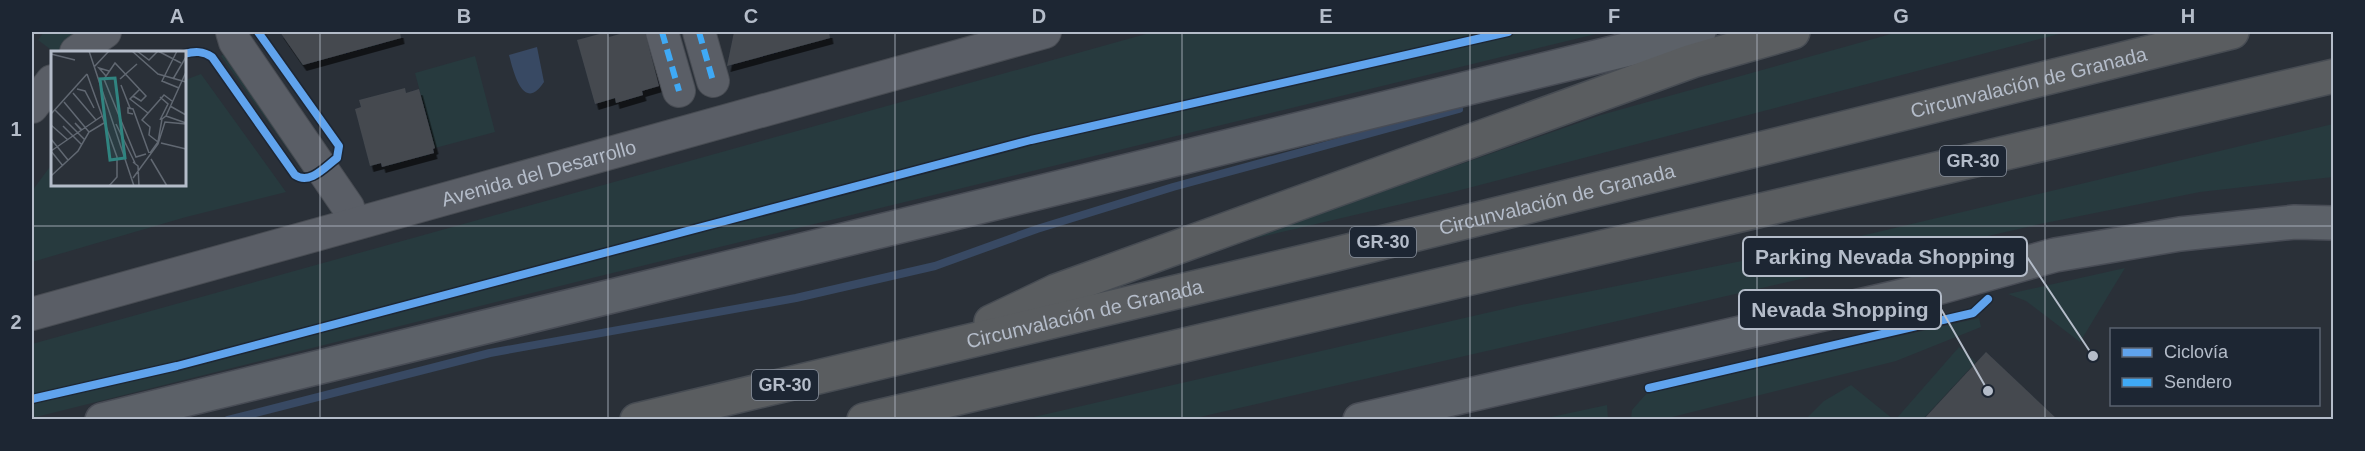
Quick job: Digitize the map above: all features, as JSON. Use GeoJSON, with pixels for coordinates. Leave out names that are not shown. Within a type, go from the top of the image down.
{"type":"FeatureCollection","features":[{"type":"Feature","properties":{"kind":"highway"},"geometry":{"type":"LineString","coordinates":[[933,350],[1056,291],[1692,61],[1793,32]]}},
{"type":"Feature","properties":{"kind":"highway","name":"Circunvalación de Granada"},"geometry":{"type":"LineString","coordinates":[[637,420],[1811,138],[2232,32]]}},
{"type":"Feature","properties":{"kind":"highway","name":"GR-30"},"geometry":{"type":"LineString","coordinates":[[864,420],[2334,76]]}},
{"type":"Feature","properties":{"kind":"main road"},"geometry":{"type":"LineString","coordinates":[[102,420],[1699,32]]}},
{"type":"Feature","properties":{"kind":"main road"},"geometry":{"type":"LineString","coordinates":[[1360,420],[1937,288],[2055,255],[2180,234],[2295,222],[2334,222]]}},
{"type":"Feature","properties":{"kind":"street"},"geometry":{"type":"LineString","coordinates":[[77,51],[105,32]]}},
{"type":"Feature","properties":{"kind":"street"},"geometry":{"type":"LineString","coordinates":[[662,32],[679,91]]}},
{"type":"Feature","properties":{"kind":"street"},"geometry":{"type":"LineString","coordinates":[[699,32],[713,81]]}},
{"type":"Feature","properties":{"kind":"street","name":"Avenida del Desarrollo"},"geometry":{"type":"LineString","coordinates":[[32,314],[1046,32]]}},
{"type":"Feature","properties":{"kind":"street"},"geometry":{"type":"LineString","coordinates":[[229,35],[348,207],[353,224]]}},
{"type":"Feature","properties":{"kind":"street"},"geometry":{"type":"LineString","coordinates":[[32,107],[51,82]]}},
{"type":"Feature","properties":{"kind":"green space"},"geometry":{"type":"Polygon","coordinates":[[[44,32],[81,32],[61,51],[53,51],[38,40],[44,32]]]}},
{"type":"Feature","properties":{"kind":"green space"},"geometry":{"type":"Polygon","coordinates":[[[1153,32],[1604,32],[592,278],[32,418],[32,344],[1153,32]]]}},
{"type":"Feature","properties":{"kind":"green space"},"geometry":{"type":"Polygon","coordinates":[[[1898,32],[2067,32],[1453,192],[1239,242],[1601,115],[1898,32]]]}},
{"type":"Feature","properties":{"kind":"green space"},"geometry":{"type":"Polygon","coordinates":[[[226,52],[310,173],[305,174],[221,56],[226,52]]]}},
{"type":"Feature","properties":{"kind":"green space"},"geometry":{"type":"Polygon","coordinates":[[[475,56],[495,132],[435,148],[415,73],[475,56]]]}},
{"type":"Feature","properties":{"kind":"green space"},"geometry":{"type":"Polygon","coordinates":[[[201,74],[286,192],[186,217],[32,262],[32,191],[51,165],[51,186],[186,186],[186,80],[201,74]]]}},
{"type":"Feature","properties":{"kind":"green space"},"geometry":{"type":"Polygon","coordinates":[[[2333,124],[2333,177],[2200,192],[2040,224],[1191,419],[1025,419],[1521,305],[1827,244],[2333,124]]]}},
{"type":"Feature","properties":{"kind":"green space"},"geometry":{"type":"Polygon","coordinates":[[[2125,268],[2080,342],[2026,301],[2008,294],[2125,268]]]}},
{"type":"Feature","properties":{"kind":"green space"},"geometry":{"type":"Polygon","coordinates":[[[1979,318],[1981,327],[1896,361],[1664,419],[1631,419],[1632,410],[1647,393],[1979,318]]]}},
{"type":"Feature","properties":{"kind":"green space"},"geometry":{"type":"Polygon","coordinates":[[[1959,347],[1976,362],[1923,419],[1896,419],[1959,347]]]}},
{"type":"Feature","properties":{"kind":"green space"},"geometry":{"type":"Polygon","coordinates":[[[1851,385],[1893,419],[1806,419],[1824,401],[1851,385]]]}},
{"type":"Feature","properties":{"kind":"green space"},"geometry":{"type":"Polygon","coordinates":[[[1607,405],[1608,419],[1542,419],[1607,405]]]}},
{"type":"Feature","properties":{"kind":"water"},"geometry":{"type":"Polygon","coordinates":[[[537,47],[544,82],[537,91],[530,93],[520,86],[516,79],[509,55],[537,47]]]}},
{"type":"Feature","properties":{"kind":"building"},"geometry":{"type":"Polygon","coordinates":[[[280,32],[400,32],[401,38],[303,65],[280,32]]]}},
{"type":"Feature","properties":{"kind":"building"},"geometry":{"type":"Polygon","coordinates":[[[607,32],[609,37],[627,32],[645,32],[659,86],[642,91],[643,95],[616,103],[615,98],[595,104],[577,40],[607,32]]]}},
{"type":"Feature","properties":{"kind":"building"},"geometry":{"type":"Polygon","coordinates":[[[734,32],[829,32],[830,38],[727,66],[734,32]]]}},
{"type":"Feature","properties":{"kind":"building"},"geometry":{"type":"Polygon","coordinates":[[[405,88],[406,93],[419,89],[435,148],[434,153],[382,167],[381,163],[370,166],[355,109],[361,107],[359,100],[405,88]]]}},
{"type":"Feature","properties":{"kind":"building"},"geometry":{"type":"Polygon","coordinates":[[[1986,352],[2058,420],[1923,420],[1986,352]]]}},
{"type":"Feature","properties":{"kind":"waterway"},"geometry":{"type":"LineString","coordinates":[[228,420],[490,353],[796,298],[935,266],[1037,229],[1173,187],[1459,109]]}},
{"type":"Feature","properties":{"kind":"marked path"},"geometry":{"type":"LineString","coordinates":[[662,32],[679,91]]}},
{"type":"Feature","properties":{"kind":"marked path"},"geometry":{"type":"LineString","coordinates":[[699,32],[713,81]]}},
{"type":"Feature","properties":{"kind":"cycle path"},"geometry":{"type":"LineString","coordinates":[[186,54],[199,52],[212,57],[295,175],[301,178],[312,176],[337,158],[339,146],[258,32]]}},
{"type":"Feature","properties":{"kind":"cycle path"},"geometry":{"type":"LineString","coordinates":[[32,399],[177,366],[1031,140],[1508,32]]}},
{"type":"Feature","properties":{"kind":"cycle path"},"geometry":{"type":"LineString","coordinates":[[1649,388],[1973,313],[1988,299]]}},
{"type":"Feature","properties":{"kind":"place","name":"Parking Nevada Shopping"},"geometry":{"type":"Point","coordinates":[2093,356]}},
{"type":"Feature","properties":{"kind":"place","name":"Nevada Shopping"},"geometry":{"type":"Point","coordinates":[1988,391]}}]}
